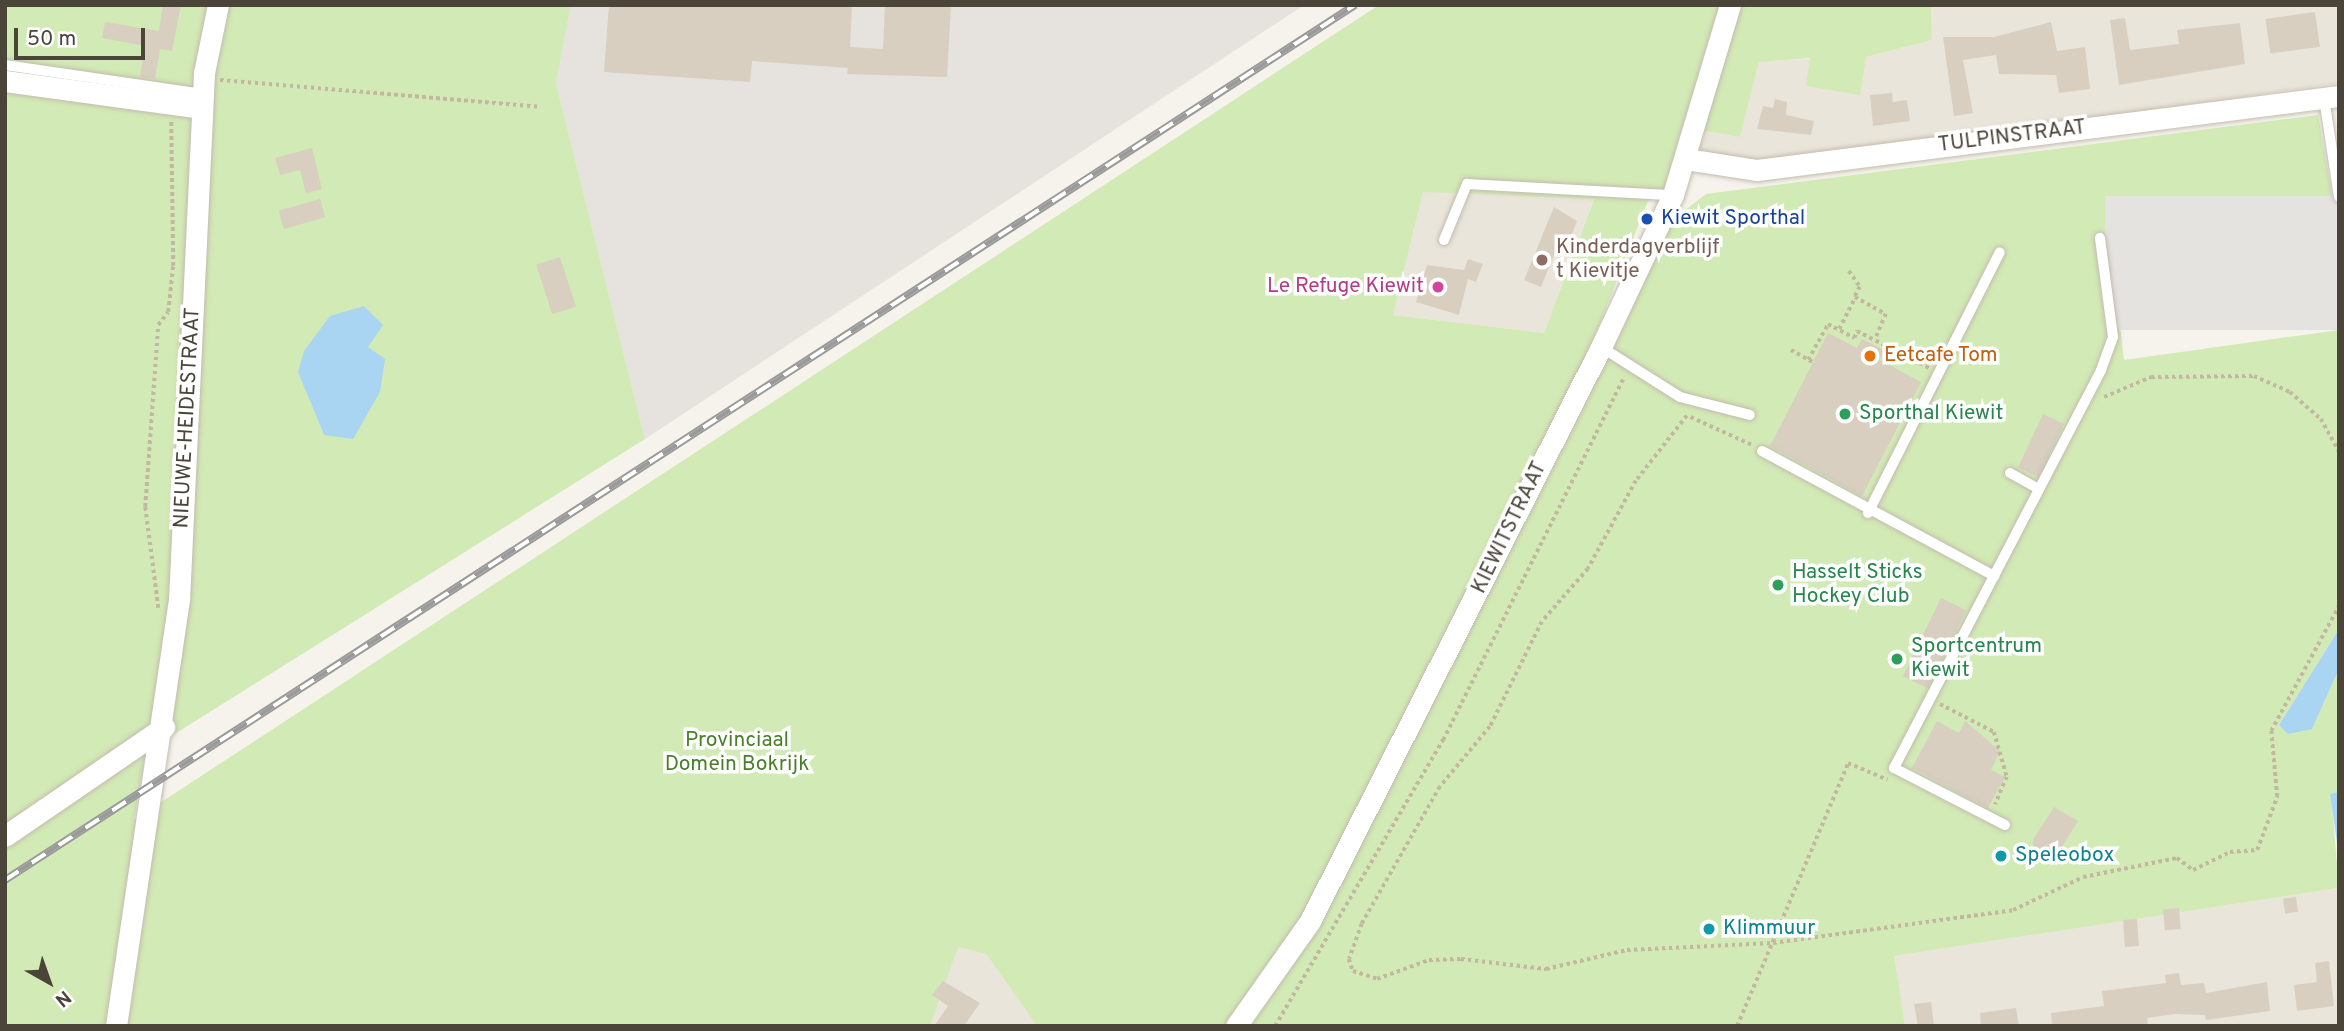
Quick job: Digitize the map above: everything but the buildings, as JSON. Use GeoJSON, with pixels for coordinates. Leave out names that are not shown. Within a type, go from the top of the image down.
{"type":"FeatureCollection","features":[{"type":"Feature","properties":{"kind":"street","name":"NIEUWE-HEIDESTRAAT"},"geometry":{"type":"LineString","coordinates":[[116,1026],[163,727],[179,600],[203,94],[218,5]]}},
{"type":"Feature","properties":{"kind":"street","name":"KIEWITSTRAAT"},"geometry":{"type":"LineString","coordinates":[[1236,1026],[1310,921],[1601,347],[1673,195],[1686,159],[1730,5]]}},
{"type":"Feature","properties":{"kind":"street"},"geometry":{"type":"LineString","coordinates":[[5,81],[172,104],[203,94]]}},
{"type":"Feature","properties":{"kind":"street","name":"TULPINSTRAAT"},"geometry":{"type":"LineString","coordinates":[[1686,159],[1757,170],[2331,97]]}},
{"type":"Feature","properties":{"kind":"street"},"geometry":{"type":"LineString","coordinates":[[5,836],[163,727]]}},
{"type":"Feature","properties":{"kind":"lane"},"geometry":{"type":"LineString","coordinates":[[5,65],[203,94]]}},
{"type":"Feature","properties":{"kind":"lane"},"geometry":{"type":"LineString","coordinates":[[2331,97],[2339,197]]}},
{"type":"Feature","properties":{"kind":"lane"},"geometry":{"type":"LineString","coordinates":[[1444,240],[1467,184],[1673,195]]}},
{"type":"Feature","properties":{"kind":"lane"},"geometry":{"type":"LineString","coordinates":[[2006,825],[1894,768],[1933,700],[2078,415],[2113,337],[2100,238]]}},
{"type":"Feature","properties":{"kind":"lane"},"geometry":{"type":"LineString","coordinates":[[1868,513],[2000,252]]}},
{"type":"Feature","properties":{"kind":"lane"},"geometry":{"type":"LineString","coordinates":[[1601,347],[1680,397],[1750,415]]}},
{"type":"Feature","properties":{"kind":"lane"},"geometry":{"type":"LineString","coordinates":[[1762,451],[1868,513],[1994,576]]}},
{"type":"Feature","properties":{"kind":"lane"},"geometry":{"type":"LineString","coordinates":[[2010,473],[2039,489]]}},
{"type":"Feature","properties":{"kind":"path"},"geometry":{"type":"LineString","coordinates":[[203,94],[540,107]]}},
{"type":"Feature","properties":{"kind":"path"},"geometry":{"type":"LineString","coordinates":[[156,623],[145,507],[158,325],[168,312],[173,266],[172,104]]}},
{"type":"Feature","properties":{"kind":"path"},"geometry":{"type":"LineString","coordinates":[[1839,329],[1860,287],[1849,271]]}},
{"type":"Feature","properties":{"kind":"path"},"geometry":{"type":"LineString","coordinates":[[1855,297],[1886,314],[1875,340]]}},
{"type":"Feature","properties":{"kind":"path"},"geometry":{"type":"LineString","coordinates":[[1791,350],[1811,361],[1828,324],[1875,340],[1939,373]]}},
{"type":"Feature","properties":{"kind":"path"},"geometry":{"type":"LineString","coordinates":[[1275,1026],[1443,740],[1630,366]]}},
{"type":"Feature","properties":{"kind":"path"},"geometry":{"type":"LineString","coordinates":[[2078,415],[2111,391],[2151,377],[2254,376],[2290,392],[2321,419],[2339,452]]}},
{"type":"Feature","properties":{"kind":"path"},"geometry":{"type":"LineString","coordinates":[[1750,415],[1762,451]]}},
{"type":"Feature","properties":{"kind":"path"},"geometry":{"type":"LineString","coordinates":[[1762,451],[1687,416],[1608,525],[1588,569],[1542,622],[1490,727],[1440,787],[1349,959],[1353,971],[1377,979],[1429,960],[1546,969],[1627,950],[1773,943],[2013,910],[2083,877],[2177,858],[2193,870],[2230,852],[2257,850],[2277,797],[2271,731],[2339,606]]}},
{"type":"Feature","properties":{"kind":"path"},"geometry":{"type":"LineString","coordinates":[[1933,700],[1994,732],[2007,778],[1989,817]]}},
{"type":"Feature","properties":{"kind":"path"},"geometry":{"type":"LineString","coordinates":[[1737,1026],[1848,763],[1886,784],[1894,768]]}},
{"type":"Feature","properties":{"kind":"shaded area"},"geometry":{"type":"Polygon","coordinates":[[[571,5],[1304,5],[645,439],[556,83],[571,5]]]}},
{"type":"Feature","properties":{"kind":"shaded area"},"geometry":{"type":"Polygon","coordinates":[[[1931,5],[2339,5],[2339,83],[1885,148],[1693,167],[1705,131],[1740,137],[1759,61],[1866,57],[1932,40],[1931,5]]]}},
{"type":"Feature","properties":{"kind":"shaded area"},"geometry":{"type":"Polygon","coordinates":[[[1423,191],[1594,198],[1544,333],[1393,315],[1423,191]]]}},
{"type":"Feature","properties":{"kind":"shaded area"},"geometry":{"type":"Polygon","coordinates":[[[2105,196],[2339,196],[2339,330],[2105,330],[2105,196]]]}},
{"type":"Feature","properties":{"kind":"shaded area"},"geometry":{"type":"Polygon","coordinates":[[[2339,888],[2339,1026],[1905,1026],[1893,956],[2339,888]]]}},
{"type":"Feature","properties":{"kind":"shaded area"},"geometry":{"type":"Polygon","coordinates":[[[943,943],[986,954],[1037,1026],[869,1026],[943,943]]]}},
{"type":"Feature","properties":{"kind":"green space","name":"Provinciaal Domein Bokrijk"},"geometry":{"type":"Polygon","coordinates":[[[5,5],[571,5],[556,83],[645,439],[146,752],[134,820],[1379,5],[1931,5],[1932,40],[1866,57],[1860,95],[1806,86],[1810,58],[1759,62],[1740,137],[1705,131],[1686,171],[1648,201],[1587,356],[1435,696],[1672,220],[1706,194],[2318,115],[2332,196],[2108,227],[2124,360],[2339,330],[2339,629],[2279,725],[2312,729],[2339,669],[2339,792],[2331,794],[2339,888],[1894,956],[1905,1026],[1037,1026],[986,954],[958,947],[930,1026],[5,1026],[5,5]],[[1423,192],[1393,315],[1544,333],[1594,199],[1423,192]],[[298,371],[324,435],[367,413],[380,392],[298,371]]]}},
{"type":"Feature","properties":{"kind":"water"},"geometry":{"type":"Polygon","coordinates":[[[364,306],[383,325],[368,347],[385,359],[380,392],[353,439],[324,435],[298,372],[304,351],[330,316],[364,306]]]}},
{"type":"Feature","properties":{"kind":"water"},"geometry":{"type":"Polygon","coordinates":[[[2339,629],[2339,669],[2312,729],[2288,734],[2279,725],[2339,629]]]}},
{"type":"Feature","properties":{"kind":"water"},"geometry":{"type":"Polygon","coordinates":[[[2339,792],[2339,856],[2330,794],[2339,792]]]}},
{"type":"Feature","properties":{"kind":"railway"},"geometry":{"type":"LineString","coordinates":[[5,880],[1355,5]]}},
{"type":"Feature","properties":{"kind":"place","name":"Kiewit Sporthal"},"geometry":{"type":"Point","coordinates":[1647,219]}},
{"type":"Feature","properties":{"kind":"place","name":"Kinderdagverblijf t Kievitje"},"geometry":{"type":"Point","coordinates":[1542,260]}},
{"type":"Feature","properties":{"kind":"place","name":"Le Refuge Kiewit"},"geometry":{"type":"Point","coordinates":[1438,287]}},
{"type":"Feature","properties":{"kind":"place","name":"Eetcafe Tom"},"geometry":{"type":"Point","coordinates":[1870,356]}},
{"type":"Feature","properties":{"kind":"place","name":"Sporthal Kiewit"},"geometry":{"type":"Point","coordinates":[1845,414]}},
{"type":"Feature","properties":{"kind":"place","name":"Hasselt Sticks Hockey Club"},"geometry":{"type":"Point","coordinates":[1778,585]}},
{"type":"Feature","properties":{"kind":"place","name":"Sportcentrum Kiewit"},"geometry":{"type":"Point","coordinates":[1897,659]}},
{"type":"Feature","properties":{"kind":"place","name":"Speleobox"},"geometry":{"type":"Point","coordinates":[2001,856]}},
{"type":"Feature","properties":{"kind":"place","name":"Klimmuur"},"geometry":{"type":"Point","coordinates":[1709,929]}}]}
